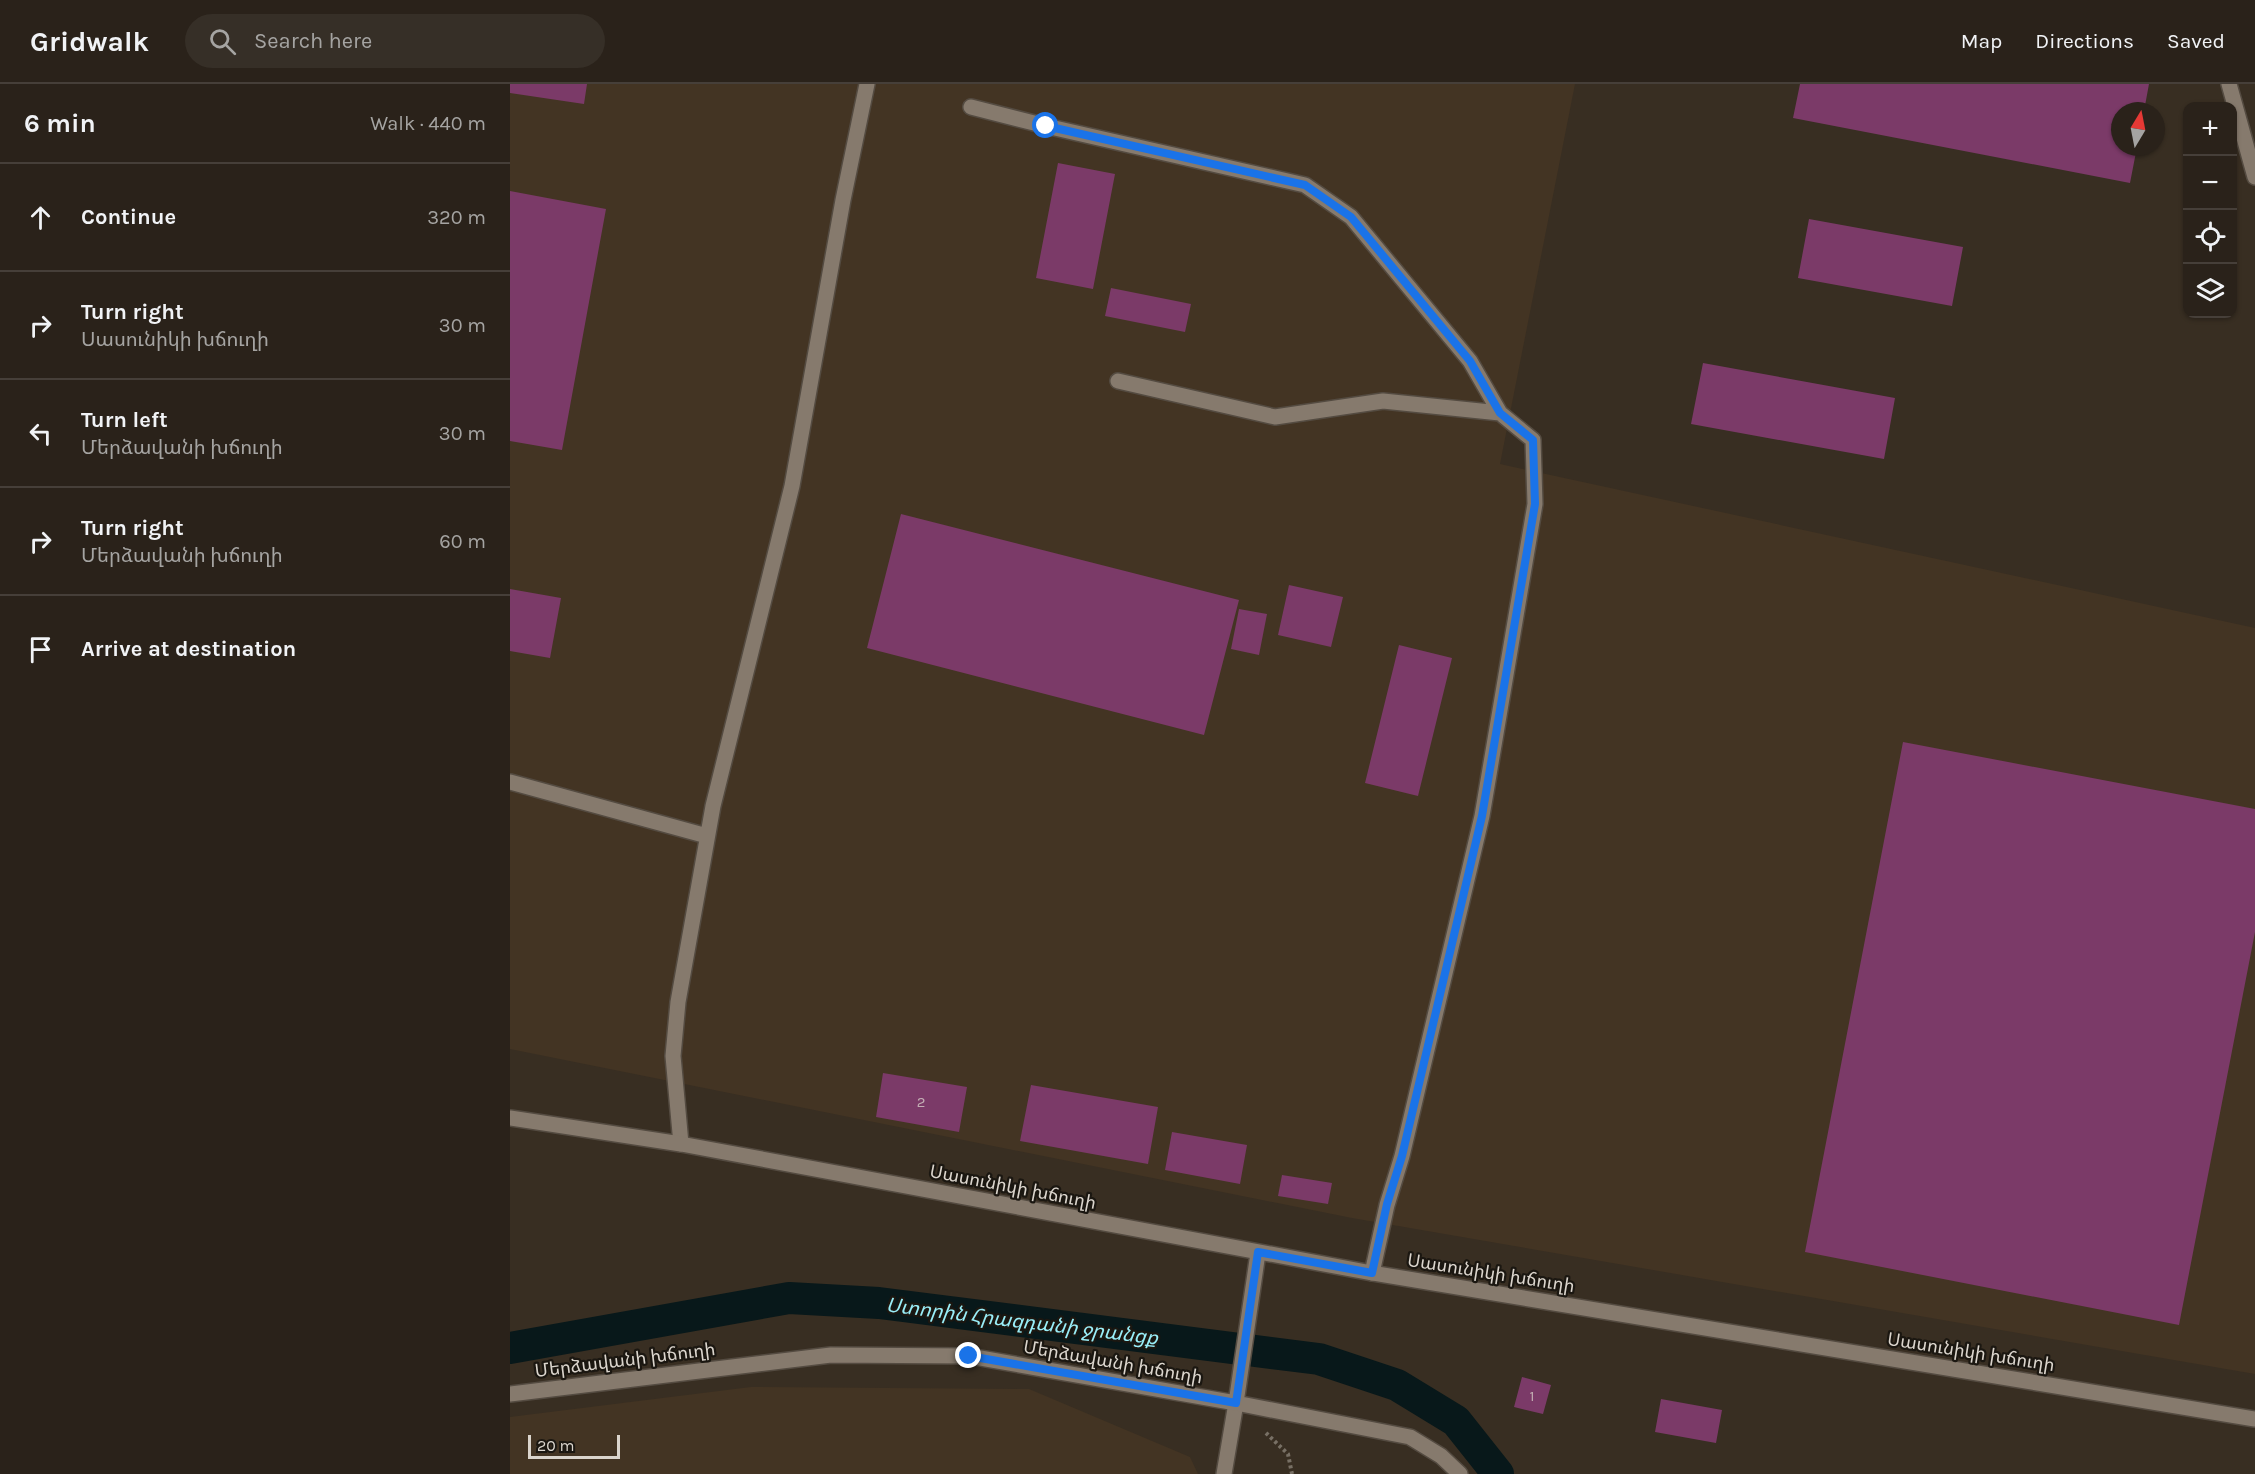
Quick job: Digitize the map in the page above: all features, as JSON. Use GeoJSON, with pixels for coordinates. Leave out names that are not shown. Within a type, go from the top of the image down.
{"type":"FeatureCollection","features":[{"type":"Feature","properties":{"kind":"street"},"geometry":{"type":"LineString","coordinates":[[681,1144],[673,1056],[678,1002],[707,836],[792,486],[843,201],[867,84]]}},
{"type":"Feature","properties":{"kind":"street"},"geometry":{"type":"LineString","coordinates":[[2229,84],[2255,177]]}},
{"type":"Feature","properties":{"kind":"street"},"geometry":{"type":"LineString","coordinates":[[971,107],[1305,185],[1351,217],[1470,361],[1500,413],[1533,440],[1535,504],[1482,816],[1372,1273]]}},
{"type":"Feature","properties":{"kind":"street"},"geometry":{"type":"LineString","coordinates":[[1118,381],[1275,417],[1383,401],[1500,413]]}},
{"type":"Feature","properties":{"kind":"street"},"geometry":{"type":"LineString","coordinates":[[510,782],[707,836]]}},
{"type":"Feature","properties":{"kind":"street","name":"Սասունիկի խճուղի"},"geometry":{"type":"LineString","coordinates":[[510,1118],[681,1144],[1372,1273],[2255,1419]]}},
{"type":"Feature","properties":{"kind":"street"},"geometry":{"type":"LineString","coordinates":[[1224,1474],[1258,1252]]}},
{"type":"Feature","properties":{"kind":"street","name":"Մերձավանի խճուղի"},"geometry":{"type":"LineString","coordinates":[[510,1394],[831,1355],[969,1356],[1236,1403],[1410,1437],[1440,1456],[1460,1474]]}},
{"type":"Feature","properties":{"kind":"path"},"geometry":{"type":"LineString","coordinates":[[1236,1403],[1288,1454],[1292,1474]]}},
{"type":"Feature","properties":{"kind":"shaded area"},"geometry":{"type":"Polygon","coordinates":[[[510,84],[1575,84],[1500,464],[2255,628],[2255,1374],[1352,1218],[510,1049],[510,84]]]}},
{"type":"Feature","properties":{"kind":"shaded area"},"geometry":{"type":"Polygon","coordinates":[[[751,1387],[1029,1389],[1190,1457],[1198,1474],[510,1474],[510,1417],[751,1387]]]}},
{"type":"Feature","properties":{"kind":"building"},"geometry":{"type":"Polygon","coordinates":[[[510,84],[587,84],[584,104],[510,93],[510,84]]]}},
{"type":"Feature","properties":{"kind":"building"},"geometry":{"type":"Polygon","coordinates":[[[1800,84],[2149,84],[2146,102],[2111,102],[2111,156],[2135,156],[2130,183],[1793,118],[1800,84]]]}},
{"type":"Feature","properties":{"kind":"building"},"geometry":{"type":"Polygon","coordinates":[[[1058,163],[1115,174],[1093,289],[1036,278],[1058,163]]]}},
{"type":"Feature","properties":{"kind":"building"},"geometry":{"type":"Polygon","coordinates":[[[510,191],[606,209],[562,450],[510,441],[510,191]]]}},
{"type":"Feature","properties":{"kind":"building"},"geometry":{"type":"Polygon","coordinates":[[[1809,219],[1963,247],[1952,306],[1798,278],[1809,219]]]}},
{"type":"Feature","properties":{"kind":"building"},"geometry":{"type":"Polygon","coordinates":[[[1111,288],[1191,304],[1185,332],[1105,316],[1111,288]]]}},
{"type":"Feature","properties":{"kind":"building"},"geometry":{"type":"Polygon","coordinates":[[[1703,363],[1895,398],[1884,459],[1691,424],[1703,363]]]}},
{"type":"Feature","properties":{"kind":"building"},"geometry":{"type":"Polygon","coordinates":[[[901,514],[1239,600],[1204,735],[867,648],[901,514]]]}},
{"type":"Feature","properties":{"kind":"building"},"geometry":{"type":"Polygon","coordinates":[[[1289,585],[1343,597],[1331,647],[1278,635],[1289,585]]]}},
{"type":"Feature","properties":{"kind":"building"},"geometry":{"type":"Polygon","coordinates":[[[510,589],[561,598],[550,658],[510,651],[510,589]]]}},
{"type":"Feature","properties":{"kind":"building"},"geometry":{"type":"Polygon","coordinates":[[[1239,609],[1267,614],[1259,655],[1231,649],[1239,609]]]}},
{"type":"Feature","properties":{"kind":"building"},"geometry":{"type":"Polygon","coordinates":[[[1399,645],[1452,658],[1418,796],[1365,783],[1399,645]]]}},
{"type":"Feature","properties":{"kind":"building"},"geometry":{"type":"Polygon","coordinates":[[[1903,742],[2255,809],[2255,932],[2179,1325],[1805,1252],[1903,742]]]}},
{"type":"Feature","properties":{"kind":"building"},"geometry":{"type":"Polygon","coordinates":[[[883,1073],[967,1087],[959,1132],[876,1117],[883,1073]]]}},
{"type":"Feature","properties":{"kind":"building"},"geometry":{"type":"Polygon","coordinates":[[[1031,1085],[1158,1107],[1148,1164],[1020,1141],[1031,1085]]]}},
{"type":"Feature","properties":{"kind":"building"},"geometry":{"type":"Polygon","coordinates":[[[1172,1132],[1247,1145],[1240,1184],[1165,1170],[1172,1132]]]}},
{"type":"Feature","properties":{"kind":"building"},"geometry":{"type":"Polygon","coordinates":[[[1282,1175],[1332,1183],[1328,1204],[1278,1196],[1282,1175]]]}},
{"type":"Feature","properties":{"kind":"building"},"geometry":{"type":"Polygon","coordinates":[[[1522,1377],[1551,1385],[1543,1414],[1514,1407],[1522,1377]]]}},
{"type":"Feature","properties":{"kind":"building"},"geometry":{"type":"Polygon","coordinates":[[[1661,1399],[1722,1410],[1716,1443],[1655,1432],[1661,1399]]]}},
{"type":"Feature","properties":{"kind":"waterway","name":"Ստորին Հրազդանի ջրանցք"},"geometry":{"type":"LineString","coordinates":[[510,1348],[789,1298],[879,1303],[1319,1359],[1397,1385],[1456,1421],[1498,1474]]}},
{"type":"Feature","properties":{"kind":"route"},"geometry":{"type":"LineString","coordinates":[[969,1356],[1236,1403],[1258,1252],[1372,1273],[1482,816],[1535,504],[1533,440],[1500,413],[1470,361],[1351,217],[1305,185],[1046,126]]}}]}
